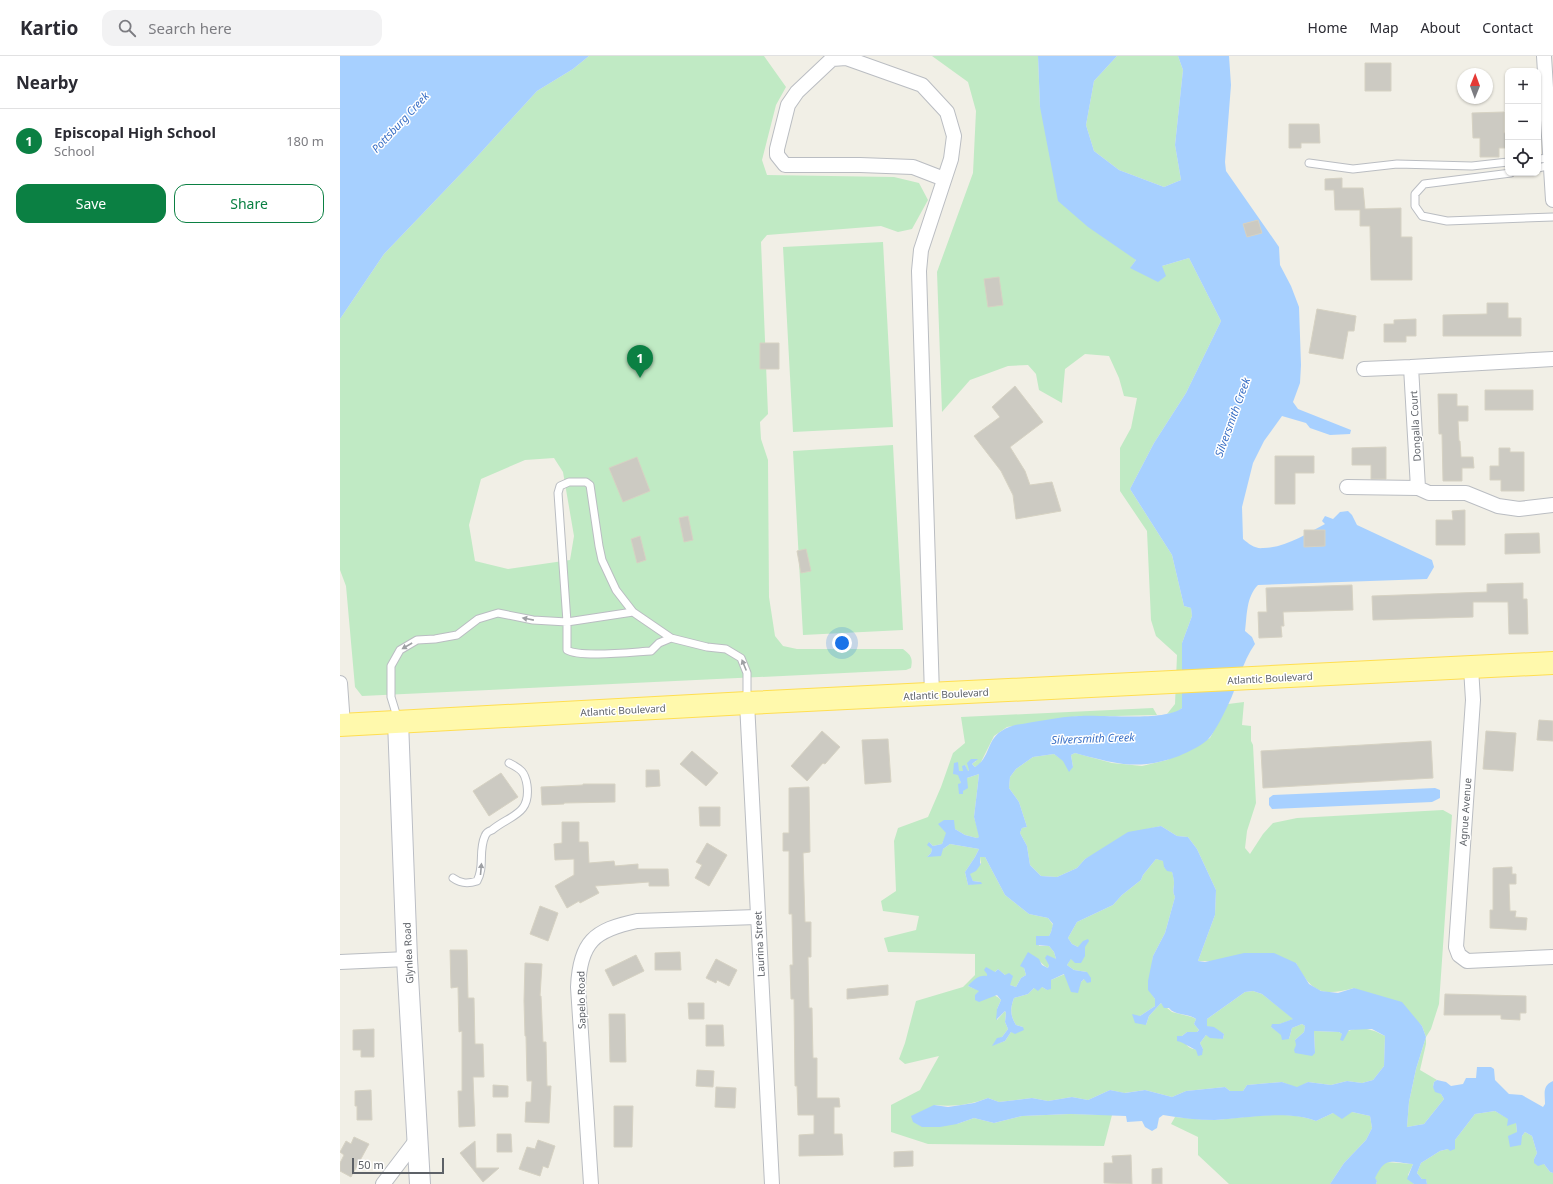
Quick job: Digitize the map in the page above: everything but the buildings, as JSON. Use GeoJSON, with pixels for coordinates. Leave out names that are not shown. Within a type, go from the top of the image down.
{"type":"FeatureCollection","features":[{"type":"Feature","properties":{"kind":"main road","name":"Atlantic Boulevard"},"geometry":{"type":"LineString","coordinates":[[342,725],[747,703],[1553,663]]}},
{"type":"Feature","properties":{"kind":"street"},"geometry":{"type":"LineString","coordinates":[[1544,56],[1544,162],[1553,200]]}},
{"type":"Feature","properties":{"kind":"street"},"geometry":{"type":"LineString","coordinates":[[932,695],[919,271],[921,250],[951,159],[954,136],[947,112],[922,85],[846,58],[832,59],[797,92],[788,105],[777,149],[777,156],[785,165],[860,165],[913,168],[944,179]]}},
{"type":"Feature","properties":{"kind":"street"},"geometry":{"type":"LineString","coordinates":[[1364,369],[1553,359]]}},
{"type":"Feature","properties":{"kind":"street","name":"Dongalla Court"},"geometry":{"type":"LineString","coordinates":[[1411,367],[1418,488]]}},
{"type":"Feature","properties":{"kind":"street"},"geometry":{"type":"LineString","coordinates":[[1347,487],[1418,488],[1429,493],[1466,493],[1498,506],[1519,510],[1553,506]]}},
{"type":"Feature","properties":{"kind":"street","name":"Agnue Avenue"},"geometry":{"type":"LineString","coordinates":[[1471,668],[1472,700],[1456,947],[1459,955],[1467,961],[1553,957]]}},
{"type":"Feature","properties":{"kind":"street"},"geometry":{"type":"LineString","coordinates":[[340,683],[342,725]]}},
{"type":"Feature","properties":{"kind":"street","name":"Laurina Street"},"geometry":{"type":"LineString","coordinates":[[747,703],[772,1184]]}},
{"type":"Feature","properties":{"kind":"street","name":"Glynlea Road"},"geometry":{"type":"LineString","coordinates":[[398,721],[408,959],[420,1184]]}},
{"type":"Feature","properties":{"kind":"street","name":"Sapelo Road"},"geometry":{"type":"LineString","coordinates":[[591,1184],[578,987],[580,962],[584,952],[600,933],[621,924],[637,921],[757,917]]}},
{"type":"Feature","properties":{"kind":"street"},"geometry":{"type":"LineString","coordinates":[[340,962],[408,959]]}},
{"type":"Feature","properties":{"kind":"street"},"geometry":{"type":"LineString","coordinates":[[383,1184],[418,1138]]}},
{"type":"Feature","properties":{"kind":"lane"},"geometry":{"type":"LineString","coordinates":[[1309,163],[1353,169],[1397,164],[1472,166],[1505,162]]}},
{"type":"Feature","properties":{"kind":"lane"},"geometry":{"type":"LineString","coordinates":[[1505,174],[1424,184],[1415,194],[1415,206],[1422,216],[1447,221],[1553,217]]}},
{"type":"Feature","properties":{"kind":"lane"},"geometry":{"type":"LineString","coordinates":[[671,638],[660,643],[651,651],[583,654],[570,652],[567,650],[567,622],[558,493],[560,486],[569,482],[586,482],[590,485],[602,560],[616,590],[633,612],[671,638],[707,647],[726,649],[741,658],[747,673],[747,703]]}},
{"type":"Feature","properties":{"kind":"lane"},"geometry":{"type":"LineString","coordinates":[[398,721],[390,697],[391,666],[400,650],[417,640],[435,639],[457,634],[478,619],[498,613],[533,620],[567,622],[633,612]]}},
{"type":"Feature","properties":{"kind":"lane"},"geometry":{"type":"LineString","coordinates":[[453,878],[459,882],[469,884],[477,881],[482,874],[481,851],[486,834],[521,812],[527,801],[528,789],[526,779],[521,769],[509,763]]}},
{"type":"Feature","properties":{"kind":"green space"},"geometry":{"type":"Polygon","coordinates":[[[589,56],[764,56],[786,87],[776,105],[762,160],[767,175],[894,177],[919,183],[928,200],[912,229],[898,232],[881,226],[767,235],[761,242],[768,414],[760,422],[761,439],[768,460],[769,597],[775,636],[783,646],[797,649],[903,649],[911,657],[911,668],[906,670],[362,696],[355,687],[346,586],[340,570],[340,319],[384,254],[474,160],[537,91],[573,69],[589,56]],[[554,458],[525,460],[481,479],[469,525],[475,561],[508,569],[570,560],[574,536],[563,472],[554,458]]]}},
{"type":"Feature","properties":{"kind":"green space"},"geometry":{"type":"Polygon","coordinates":[[[932,56],[1038,56],[1040,107],[1136,260],[1131,267],[1162,266],[1189,258],[1221,321],[1186,393],[1154,443],[1130,489],[1172,555],[1184,606],[1191,608],[1192,616],[1182,643],[1182,708],[1177,712],[1167,714],[1175,704],[1177,655],[1156,636],[1151,620],[1147,531],[1120,491],[1120,448],[1131,428],[1137,398],[1124,396],[1119,378],[1109,356],[1085,354],[1065,369],[1062,403],[1039,390],[1036,374],[1028,365],[1008,366],[970,380],[942,412],[937,272],[973,173],[976,111],[968,82],[932,56]]]}},
{"type":"Feature","properties":{"kind":"green space"},"geometry":{"type":"Polygon","coordinates":[[[1117,56],[1178,56],[1183,70],[1175,145],[1181,180],[1164,187],[1119,170],[1094,151],[1086,125],[1094,81],[1117,56]]]}},
{"type":"Feature","properties":{"kind":"green space"},"geometry":{"type":"Polygon","coordinates":[[[883,242],[893,427],[793,432],[783,247],[883,242]]]}},
{"type":"Feature","properties":{"kind":"green space"},"geometry":{"type":"Polygon","coordinates":[[[893,445],[903,630],[803,635],[793,451],[893,445]]]}},
{"type":"Feature","properties":{"kind":"green space"},"geometry":{"type":"Polygon","coordinates":[[[1244,702],[1242,725],[1251,726],[1256,803],[1247,831],[1245,848],[1250,854],[1263,834],[1273,823],[1297,818],[1443,810],[1452,815],[1439,1004],[1431,1029],[1426,1037],[1422,1026],[1413,1017],[1354,988],[1334,992],[1319,990],[1313,986],[1301,973],[1296,963],[1198,961],[1215,915],[1216,890],[1197,849],[1188,837],[1177,836],[1161,826],[1147,829],[1085,859],[1077,868],[1057,877],[1041,876],[1030,865],[1027,846],[1020,833],[1022,828],[1027,827],[1019,802],[1009,788],[1010,777],[1016,769],[1033,757],[1054,754],[1073,767],[1071,755],[1075,753],[1112,763],[1142,766],[1167,760],[1210,738],[1228,704],[1244,702]]]}},
{"type":"Feature","properties":{"kind":"green space"},"geometry":{"type":"Polygon","coordinates":[[[1153,708],[1157,715],[1079,716],[1007,727],[994,736],[980,764],[975,767],[972,764],[976,761],[971,759],[970,770],[967,771],[965,765],[963,771],[958,771],[963,791],[967,778],[979,774],[974,817],[980,837],[977,838],[965,835],[955,829],[947,833],[942,844],[933,846],[929,842],[932,849],[931,853],[927,857],[950,844],[979,849],[965,872],[968,885],[981,882],[973,881],[969,874],[981,864],[980,857],[985,857],[1005,895],[1029,914],[1048,918],[1053,925],[1049,936],[1036,936],[1039,946],[1049,946],[1054,952],[1056,959],[1049,965],[1048,968],[1034,957],[1024,968],[1026,975],[1021,978],[1016,987],[1010,985],[1005,975],[998,969],[968,986],[990,993],[1001,1000],[997,1009],[997,1020],[1005,1011],[1005,1022],[1008,1029],[993,1045],[1005,1041],[1011,1032],[1023,1027],[1016,1025],[1012,1015],[1011,1009],[1014,998],[1028,994],[1034,988],[1042,987],[1047,990],[1051,980],[1065,974],[1081,982],[1084,979],[1087,972],[1074,970],[1067,965],[1078,947],[1072,944],[1068,938],[1077,922],[1113,905],[1122,895],[1141,880],[1143,875],[1156,859],[1164,861],[1164,867],[1172,872],[1174,882],[1173,891],[1175,897],[1165,933],[1153,956],[1149,990],[1155,999],[1155,1006],[1140,1016],[1146,1025],[1149,1016],[1161,1003],[1172,1012],[1196,1019],[1194,1024],[1199,1030],[1197,1032],[1187,1032],[1182,1036],[1185,1043],[1192,1049],[1203,1049],[1200,1043],[1206,1035],[1223,1039],[1224,1034],[1207,1026],[1207,1019],[1245,992],[1253,991],[1262,994],[1294,1019],[1271,1027],[1289,1039],[1292,1028],[1302,1024],[1305,1026],[1304,1032],[1295,1040],[1315,1053],[1314,1031],[1339,1032],[1342,1034],[1353,1029],[1369,1029],[1385,1036],[1384,1066],[1373,1080],[1362,1083],[1347,1081],[1331,1085],[1308,1082],[1297,1088],[1282,1082],[1247,1085],[1243,1091],[1230,1091],[1225,1087],[1186,1091],[1172,1097],[1145,1090],[1124,1093],[1110,1090],[1088,1100],[1072,1097],[1048,1101],[1032,1098],[999,1102],[988,1098],[961,1105],[934,1105],[957,1124],[974,1118],[994,1123],[1022,1116],[1070,1114],[1112,1115],[1104,1146],[928,1144],[891,1132],[891,1105],[920,1090],[939,1056],[905,1064],[899,1059],[905,1043],[916,1001],[963,987],[975,975],[975,954],[888,952],[884,938],[916,930],[919,916],[883,911],[881,901],[896,891],[894,841],[898,828],[928,817],[953,753],[965,743],[961,717],[1153,708]]]}},
{"type":"Feature","properties":{"kind":"green space"},"geometry":{"type":"Polygon","coordinates":[[[1426,1037],[1426,1044],[1420,1070],[1437,1080],[1434,1082],[1433,1087],[1444,1099],[1424,1124],[1407,1127],[1409,1102],[1416,1069],[1426,1037]]]}},
{"type":"Feature","properties":{"kind":"green space"},"geometry":{"type":"Polygon","coordinates":[[[1495,1111],[1516,1123],[1517,1132],[1522,1136],[1525,1132],[1532,1136],[1537,1153],[1534,1159],[1544,1164],[1550,1172],[1553,1173],[1553,1184],[1427,1184],[1426,1180],[1422,1179],[1417,1173],[1421,1163],[1440,1151],[1448,1149],[1475,1114],[1495,1111]]]}},
{"type":"Feature","properties":{"kind":"green space"},"geometry":{"type":"Polygon","coordinates":[[[1352,1112],[1370,1116],[1372,1128],[1366,1140],[1344,1163],[1330,1184],[1229,1184],[1198,1155],[1198,1137],[1171,1124],[1175,1117],[1215,1120],[1280,1115],[1305,1117],[1316,1121],[1333,1113],[1352,1112]]]}},
{"type":"Feature","properties":{"kind":"green space"},"geometry":{"type":"Polygon","coordinates":[[[1386,1162],[1413,1164],[1408,1175],[1414,1184],[1376,1184],[1377,1181],[1374,1178],[1381,1165],[1386,1162]]]}},
{"type":"Feature","properties":{"kind":"water","name":"Pottsburg Creek"},"geometry":{"type":"Polygon","coordinates":[[[340,56],[589,56],[573,69],[537,91],[474,160],[384,254],[340,319],[340,56]]]}},
{"type":"Feature","properties":{"kind":"water","name":"Silversmith Creek"},"geometry":{"type":"Polygon","coordinates":[[[1038,56],[1117,56],[1094,81],[1086,125],[1094,151],[1119,170],[1164,187],[1181,180],[1175,145],[1183,70],[1178,56],[1229,56],[1231,85],[1225,162],[1226,171],[1279,247],[1280,265],[1291,286],[1299,307],[1301,365],[1300,383],[1293,402],[1298,409],[1351,430],[1350,434],[1330,435],[1310,428],[1306,423],[1282,416],[1264,441],[1253,463],[1242,507],[1243,539],[1257,548],[1279,546],[1295,540],[1325,524],[1322,521],[1325,516],[1333,519],[1340,512],[1348,511],[1352,515],[1357,525],[1432,560],[1434,567],[1427,579],[1258,585],[1249,601],[1245,631],[1252,637],[1255,644],[1243,666],[1222,717],[1213,733],[1204,743],[1179,756],[1164,761],[1139,765],[1115,763],[1075,753],[1071,755],[1073,767],[1069,772],[1063,761],[1054,754],[1033,757],[1016,769],[1010,777],[1009,788],[1019,802],[1027,827],[1022,828],[1020,833],[1027,846],[1030,865],[1041,876],[1057,877],[1077,868],[1085,859],[1128,832],[1161,826],[1177,836],[1188,837],[1197,849],[1216,890],[1215,915],[1198,961],[1205,962],[1244,953],[1274,953],[1296,963],[1309,984],[1321,991],[1338,993],[1354,988],[1402,1002],[1422,1026],[1426,1037],[1416,1069],[1409,1102],[1407,1127],[1424,1124],[1444,1099],[1441,1094],[1435,1092],[1433,1087],[1434,1082],[1437,1080],[1446,1082],[1451,1086],[1463,1084],[1466,1078],[1476,1078],[1477,1067],[1491,1067],[1494,1069],[1495,1080],[1509,1094],[1522,1095],[1543,1107],[1545,1104],[1547,1085],[1553,1081],[1553,1173],[1550,1172],[1544,1164],[1538,1166],[1534,1163],[1537,1153],[1532,1136],[1525,1132],[1522,1136],[1521,1145],[1510,1147],[1508,1136],[1517,1132],[1516,1123],[1507,1126],[1508,1119],[1495,1111],[1475,1114],[1455,1140],[1455,1149],[1450,1151],[1448,1149],[1440,1151],[1421,1163],[1417,1173],[1422,1179],[1426,1179],[1427,1184],[1414,1184],[1407,1179],[1413,1164],[1389,1162],[1382,1166],[1379,1171],[1375,1178],[1377,1181],[1376,1184],[1330,1184],[1344,1163],[1366,1140],[1372,1128],[1370,1116],[1352,1112],[1342,1119],[1333,1113],[1316,1121],[1280,1115],[1202,1120],[1163,1115],[1159,1118],[1157,1128],[1152,1131],[1145,1127],[1142,1121],[1127,1122],[1126,1116],[1070,1114],[1022,1116],[994,1123],[974,1118],[957,1124],[940,1127],[922,1127],[913,1122],[911,1116],[934,1105],[948,1107],[974,1103],[988,1098],[999,1102],[1032,1098],[1048,1101],[1072,1097],[1088,1100],[1110,1090],[1125,1093],[1145,1090],[1172,1097],[1186,1091],[1225,1087],[1230,1091],[1243,1091],[1247,1085],[1282,1082],[1297,1087],[1308,1082],[1331,1085],[1347,1081],[1362,1083],[1373,1080],[1384,1066],[1385,1036],[1372,1029],[1349,1030],[1343,1041],[1340,1040],[1342,1034],[1339,1032],[1314,1031],[1315,1053],[1312,1056],[1295,1053],[1295,1040],[1304,1032],[1305,1026],[1302,1024],[1292,1028],[1289,1039],[1282,1040],[1281,1035],[1271,1027],[1272,1024],[1279,1024],[1293,1019],[1262,994],[1253,991],[1245,992],[1207,1019],[1207,1026],[1214,1027],[1224,1034],[1223,1039],[1210,1038],[1206,1035],[1200,1043],[1203,1049],[1202,1055],[1198,1056],[1196,1050],[1177,1041],[1177,1036],[1182,1036],[1187,1032],[1197,1032],[1199,1030],[1194,1024],[1196,1019],[1193,1017],[1172,1011],[1169,1008],[1164,1008],[1161,1003],[1149,1016],[1146,1025],[1135,1023],[1132,1014],[1140,1016],[1155,1006],[1155,999],[1148,990],[1148,981],[1153,956],[1165,933],[1175,897],[1173,891],[1174,882],[1172,872],[1167,871],[1164,867],[1163,861],[1156,859],[1143,875],[1141,880],[1122,895],[1113,905],[1077,922],[1068,938],[1072,944],[1078,947],[1083,941],[1088,939],[1089,941],[1085,947],[1085,956],[1081,963],[1075,963],[1071,959],[1067,965],[1074,970],[1087,972],[1091,978],[1091,982],[1087,983],[1084,979],[1081,982],[1078,993],[1071,992],[1064,974],[1051,980],[1051,989],[1047,990],[1042,987],[1038,991],[1034,988],[1028,994],[1014,998],[1011,1009],[1012,1015],[1016,1025],[1023,1027],[1024,1030],[1015,1034],[1011,1032],[1005,1041],[992,1046],[997,1038],[1002,1037],[1008,1029],[1005,1022],[1005,1011],[996,1020],[997,1009],[1001,1000],[997,995],[979,1002],[975,1000],[975,995],[979,991],[968,986],[979,977],[987,976],[984,970],[986,967],[995,972],[998,969],[1005,975],[1009,973],[1013,976],[1010,985],[1016,987],[1021,978],[1026,975],[1024,968],[1020,966],[1028,952],[1039,959],[1042,965],[1048,968],[1049,965],[1045,958],[1047,955],[1056,959],[1054,952],[1049,946],[1036,945],[1036,936],[1049,936],[1053,924],[1048,918],[1029,914],[1005,895],[985,857],[980,857],[981,864],[976,871],[970,874],[973,881],[981,882],[982,884],[968,885],[965,872],[979,849],[950,844],[943,849],[941,856],[927,857],[931,853],[932,849],[927,845],[929,842],[933,846],[942,844],[946,833],[938,824],[944,820],[954,820],[955,829],[965,835],[977,838],[979,837],[974,817],[979,774],[967,778],[968,788],[963,791],[963,794],[959,794],[958,784],[961,783],[958,775],[953,774],[954,763],[958,762],[959,771],[963,771],[962,766],[965,765],[968,771],[967,763],[971,759],[978,759],[972,764],[975,767],[985,757],[993,739],[1005,729],[1015,725],[1055,718],[1162,715],[1182,708],[1182,643],[1192,616],[1191,608],[1184,606],[1172,555],[1130,489],[1154,443],[1186,393],[1221,321],[1189,258],[1162,266],[1166,276],[1158,282],[1130,268],[1136,260],[1088,227],[1058,201],[1040,107],[1038,56]]]}},
{"type":"Feature","properties":{"kind":"water"},"geometry":{"type":"Polygon","coordinates":[[[1435,788],[1440,790],[1440,798],[1432,802],[1272,809],[1269,805],[1269,798],[1273,795],[1435,788]]]}},
{"type":"Feature","properties":{"kind":"place","name":"Episcopal High School"},"geometry":{"type":"Point","coordinates":[640,378]}}]}
